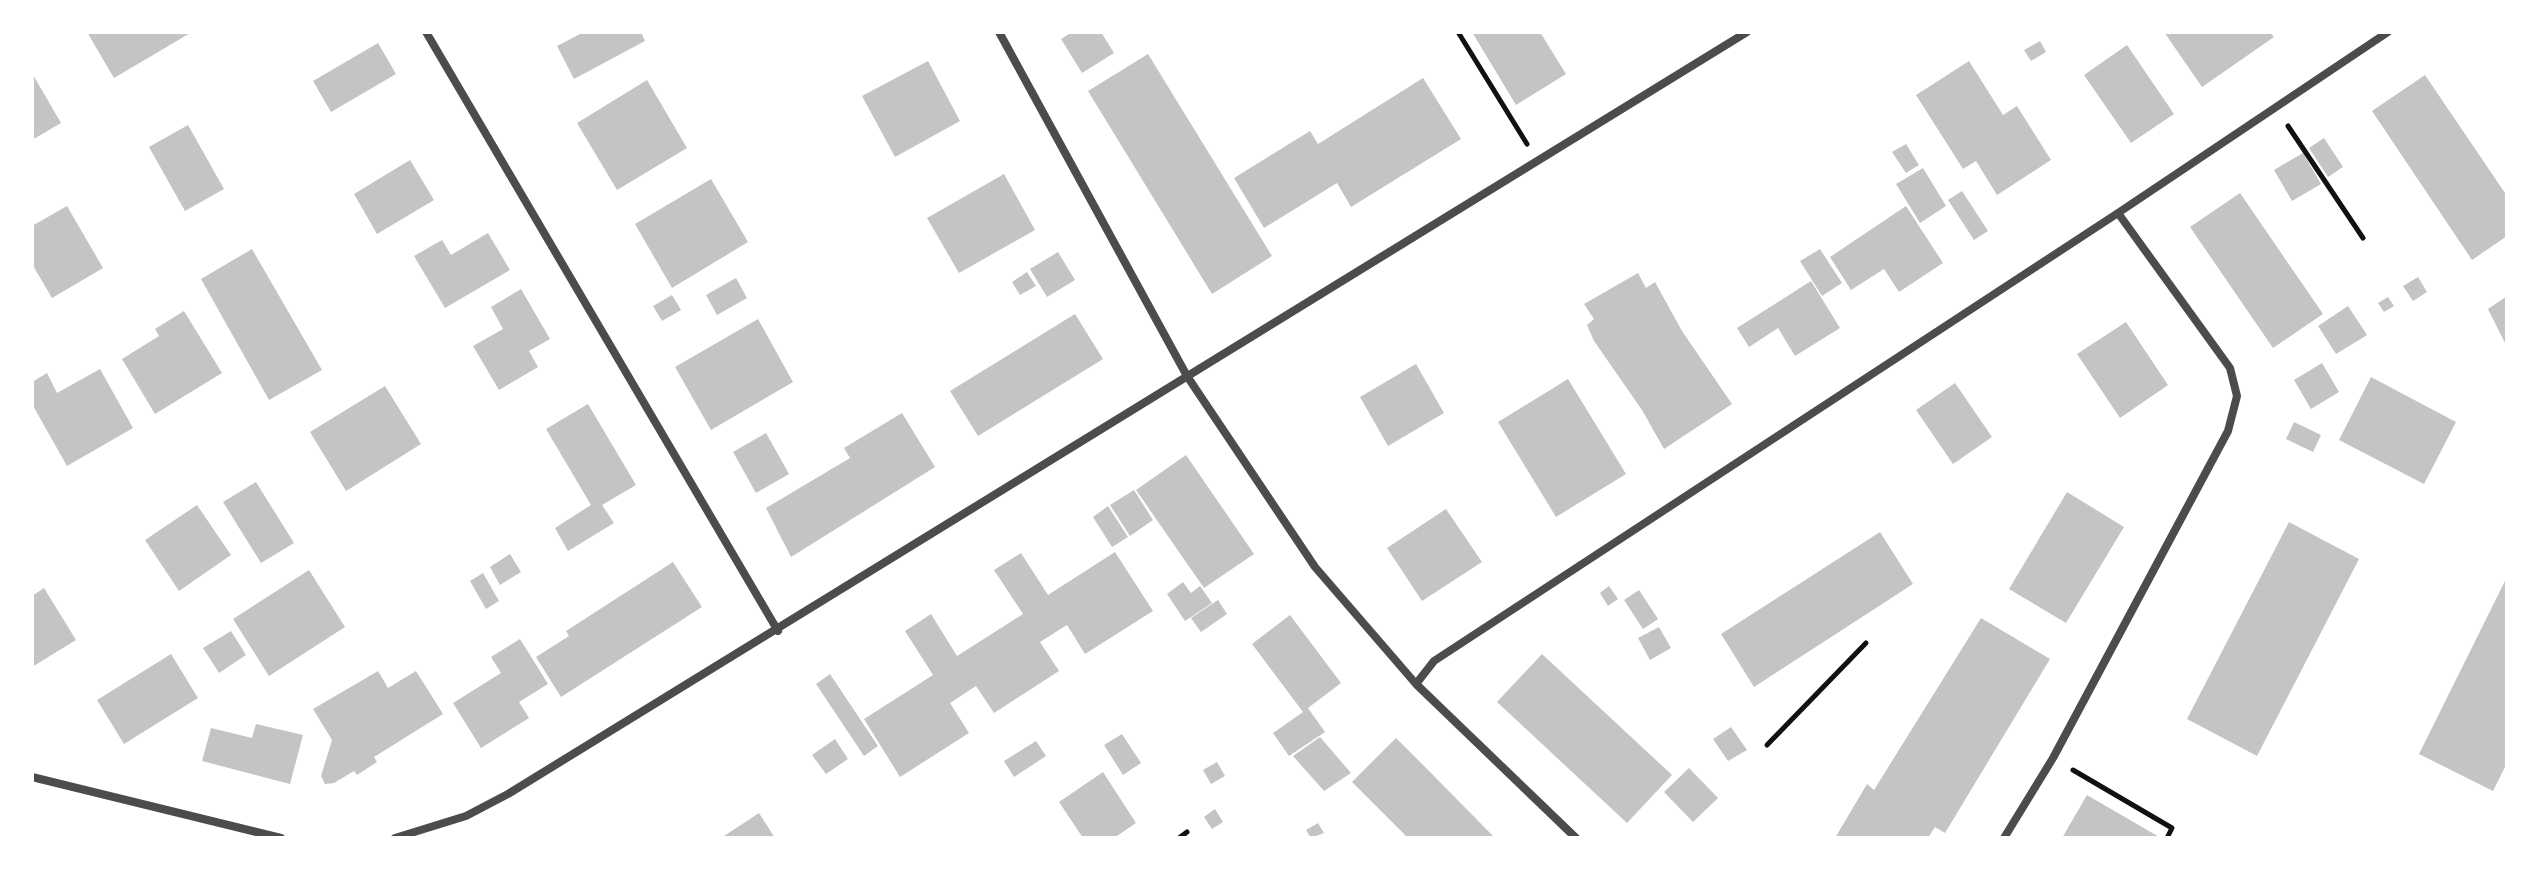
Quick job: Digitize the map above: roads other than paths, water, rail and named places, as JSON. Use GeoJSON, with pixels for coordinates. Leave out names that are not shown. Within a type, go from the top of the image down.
{"type":"FeatureCollection","features":[{"type":"Feature","properties":{"kind":"street"},"geometry":{"type":"LineString","coordinates":[[426,32],[778,631]]}},
{"type":"Feature","properties":{"kind":"street"},"geometry":{"type":"LineString","coordinates":[[999,32],[1187,376],[1315,567],[1416,684],[1576,838]]}},
{"type":"Feature","properties":{"kind":"street"},"geometry":{"type":"LineString","coordinates":[[395,838],[466,816],[508,794],[778,631],[1747,32]]}},
{"type":"Feature","properties":{"kind":"street"},"geometry":{"type":"LineString","coordinates":[[1416,684],[1434,661],[2118,213],[2388,32]]}},
{"type":"Feature","properties":{"kind":"street"},"geometry":{"type":"LineString","coordinates":[[2004,838],[2053,758],[2228,431],[2237,396],[2230,368],[2118,213]]}},
{"type":"Feature","properties":{"kind":"street"},"geometry":{"type":"LineString","coordinates":[[32,777],[281,838]]}}]}
